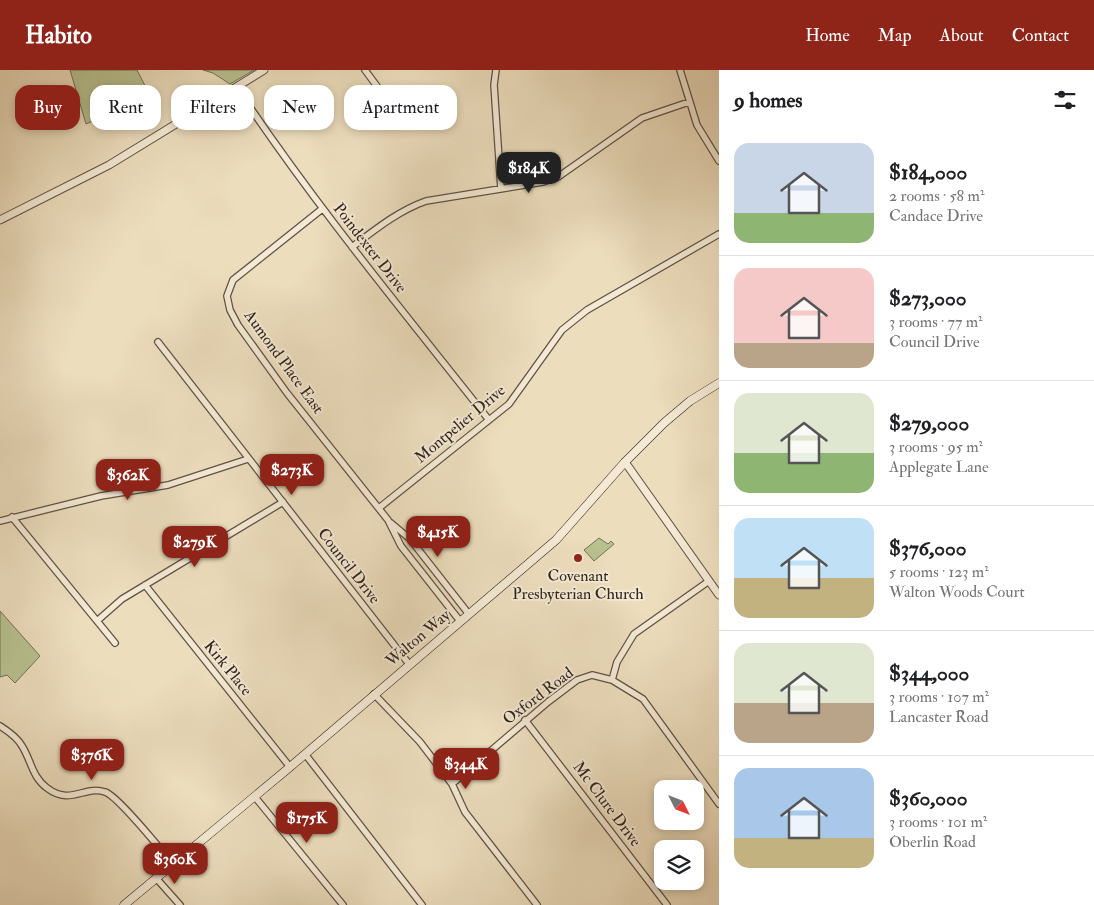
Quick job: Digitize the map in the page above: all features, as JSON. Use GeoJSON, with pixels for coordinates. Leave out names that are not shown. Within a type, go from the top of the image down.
{"type":"FeatureCollection","features":[{"type":"Feature","properties":{"kind":"main road","name":"Walton Way"},"geometry":{"type":"LineString","coordinates":[[124,905],[290,768],[468,613],[556,540],[625,462],[690,401],[719,382]]}},
{"type":"Feature","properties":{"kind":"street"},"geometry":{"type":"LineString","coordinates":[[242,85],[264,70]]}},
{"type":"Feature","properties":{"kind":"street"},"geometry":{"type":"LineString","coordinates":[[366,70],[376,85]]}},
{"type":"Feature","properties":{"kind":"street"},"geometry":{"type":"LineString","coordinates":[[496,70],[494,85],[500,189]]}},
{"type":"Feature","properties":{"kind":"street"},"geometry":{"type":"LineString","coordinates":[[680,70],[688,102],[697,125],[719,161]]}},
{"type":"Feature","properties":{"kind":"street"},"geometry":{"type":"LineString","coordinates":[[352,247],[410,206],[426,201],[543,182],[558,177],[642,118],[688,102]]}},
{"type":"Feature","properties":{"kind":"street","name":"Poindexter Drive"},"geometry":{"type":"LineString","coordinates":[[254,114],[282,156],[322,209],[489,420]]}},
{"type":"Feature","properties":{"kind":"street"},"geometry":{"type":"LineString","coordinates":[[0,220],[110,165],[171,128]]}},
{"type":"Feature","properties":{"kind":"street","name":"Aumond Place East"},"geometry":{"type":"LineString","coordinates":[[322,209],[233,280],[227,296],[230,310],[253,347],[379,508],[388,520],[401,546],[460,621]]}},
{"type":"Feature","properties":{"kind":"street","name":"Montpelier Drive"},"geometry":{"type":"LineString","coordinates":[[379,508],[509,404],[562,330],[587,310],[719,234]]}},
{"type":"Feature","properties":{"kind":"street","name":"Council Drive"},"geometry":{"type":"LineString","coordinates":[[158,342],[409,664]]}},
{"type":"Feature","properties":{"kind":"street"},"geometry":{"type":"LineString","coordinates":[[0,521],[102,496],[168,485],[248,459]]}},
{"type":"Feature","properties":{"kind":"street"},"geometry":{"type":"LineString","coordinates":[[625,462],[719,595]]}},
{"type":"Feature","properties":{"kind":"street"},"geometry":{"type":"LineString","coordinates":[[97,621],[122,599],[283,502]]}},
{"type":"Feature","properties":{"kind":"street"},"geometry":{"type":"LineString","coordinates":[[12,517],[115,643]]}},
{"type":"Feature","properties":{"kind":"street","name":"Aumond Place East"},"geometry":{"type":"LineString","coordinates":[[388,520],[410,539],[468,613]]}},
{"type":"Feature","properties":{"kind":"street"},"geometry":{"type":"LineString","coordinates":[[612,680],[617,662],[634,634],[709,581]]}},
{"type":"Feature","properties":{"kind":"street","name":"Kirk Place"},"geometry":{"type":"LineString","coordinates":[[145,585],[290,768]]}},
{"type":"Feature","properties":{"kind":"street","name":"Oxford Road"},"geometry":{"type":"LineString","coordinates":[[452,784],[525,720],[576,680],[592,676],[612,680],[643,699],[719,804]]}},
{"type":"Feature","properties":{"kind":"street"},"geometry":{"type":"LineString","coordinates":[[374,694],[420,742],[452,784],[465,812],[537,905]]}},
{"type":"Feature","properties":{"kind":"street","name":"Mc Clure Drive"},"geometry":{"type":"LineString","coordinates":[[525,720],[667,905]]}},
{"type":"Feature","properties":{"kind":"street"},"geometry":{"type":"LineString","coordinates":[[0,726],[19,742],[34,773],[43,785],[58,795],[70,797],[97,791],[107,792],[173,864]]}},
{"type":"Feature","properties":{"kind":"street"},"geometry":{"type":"LineString","coordinates":[[305,754],[422,905]]}},
{"type":"Feature","properties":{"kind":"street"},"geometry":{"type":"LineString","coordinates":[[255,797],[343,905]]}},
{"type":"Feature","properties":{"kind":"street"},"geometry":{"type":"LineString","coordinates":[[156,878],[180,905]]}},
{"type":"Feature","properties":{"kind":"green space"},"geometry":{"type":"Polygon","coordinates":[[[70,70],[137,70],[145,85],[90,85],[90,122],[86,124],[80,104],[80,85],[74,85],[70,70]]]}},
{"type":"Feature","properties":{"kind":"green space"},"geometry":{"type":"Polygon","coordinates":[[[203,70],[254,70],[230,84],[213,73],[203,70]]]}},
{"type":"Feature","properties":{"kind":"green space"},"geometry":{"type":"Polygon","coordinates":[[[599,538],[608,544],[611,541],[614,544],[594,561],[584,550],[599,538]]]}},
{"type":"Feature","properties":{"kind":"green space"},"geometry":{"type":"Polygon","coordinates":[[[0,611],[40,656],[15,683],[7,675],[0,677],[0,611]]]}},
{"type":"Feature","properties":{"kind":"place","name":"Covenant Presbyterian Church"},"geometry":{"type":"Point","coordinates":[578,558]}}]}
